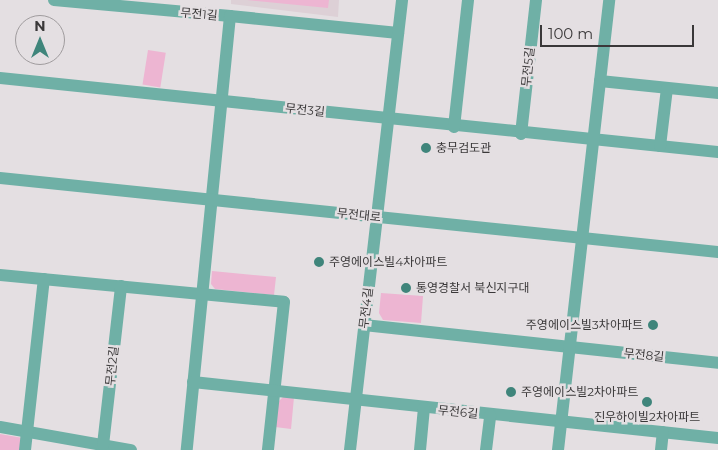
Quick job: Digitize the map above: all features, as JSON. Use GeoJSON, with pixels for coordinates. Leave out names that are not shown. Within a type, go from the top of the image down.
{"type":"FeatureCollection","features":[{"type":"Feature","properties":{"kind":"street","name":"무전1길"},"geometry":{"type":"LineString","coordinates":[[54,0],[230,16],[211,200]]}},
{"type":"Feature","properties":{"kind":"street"},"geometry":{"type":"LineString","coordinates":[[377,216],[402,0]]}},
{"type":"Feature","properties":{"kind":"street"},"geometry":{"type":"LineString","coordinates":[[454,127],[468,0]]}},
{"type":"Feature","properties":{"kind":"street","name":"무전5길"},"geometry":{"type":"LineString","coordinates":[[521,134],[536,0]]}},
{"type":"Feature","properties":{"kind":"street"},"geometry":{"type":"LineString","coordinates":[[558,450],[609,0]]}},
{"type":"Feature","properties":{"kind":"street"},"geometry":{"type":"LineString","coordinates":[[230,16],[398,33]]}},
{"type":"Feature","properties":{"kind":"street"},"geometry":{"type":"LineString","coordinates":[[0,78],[220,101]]}},
{"type":"Feature","properties":{"kind":"street"},"geometry":{"type":"LineString","coordinates":[[600,81],[718,93]]}},
{"type":"Feature","properties":{"kind":"street"},"geometry":{"type":"LineString","coordinates":[[660,146],[667,88]]}},
{"type":"Feature","properties":{"kind":"street","name":"무전3길"},"geometry":{"type":"LineString","coordinates":[[220,101],[389,119]]}},
{"type":"Feature","properties":{"kind":"street"},"geometry":{"type":"LineString","coordinates":[[389,119],[521,134],[718,152]]}},
{"type":"Feature","properties":{"kind":"street","name":"무전대로"},"geometry":{"type":"LineString","coordinates":[[0,178],[718,252]]}},
{"type":"Feature","properties":{"kind":"street"},"geometry":{"type":"LineString","coordinates":[[187,450],[211,200]]}},
{"type":"Feature","properties":{"kind":"street","name":"무전4길"},"geometry":{"type":"LineString","coordinates":[[350,450],[377,216]]}},
{"type":"Feature","properties":{"kind":"street"},"geometry":{"type":"LineString","coordinates":[[0,275],[284,302],[276,391],[268,450]]}},
{"type":"Feature","properties":{"kind":"street"},"geometry":{"type":"LineString","coordinates":[[25,450],[44,279]]}},
{"type":"Feature","properties":{"kind":"street","name":"무전2길"},"geometry":{"type":"LineString","coordinates":[[103,445],[121,286]]}},
{"type":"Feature","properties":{"kind":"street","name":"무전8길"},"geometry":{"type":"LineString","coordinates":[[364,325],[718,363]]}},
{"type":"Feature","properties":{"kind":"street"},"geometry":{"type":"LineString","coordinates":[[193,382],[355,400]]}},
{"type":"Feature","properties":{"kind":"street","name":"무전6길"},"geometry":{"type":"LineString","coordinates":[[355,400],[561,421]]}},
{"type":"Feature","properties":{"kind":"street"},"geometry":{"type":"LineString","coordinates":[[420,450],[424,408]]}},
{"type":"Feature","properties":{"kind":"street"},"geometry":{"type":"LineString","coordinates":[[486,450],[490,415]]}},
{"type":"Feature","properties":{"kind":"street"},"geometry":{"type":"LineString","coordinates":[[561,421],[718,438]]}},
{"type":"Feature","properties":{"kind":"street"},"geometry":{"type":"LineString","coordinates":[[0,427],[131,450]]}},
{"type":"Feature","properties":{"kind":"street"},"geometry":{"type":"LineString","coordinates":[[661,450],[663,432]]}},
{"type":"Feature","properties":{"kind":"shaded area"},"geometry":{"type":"Polygon","coordinates":[[[231,0],[339,0],[338,17],[231,4],[231,0]]]}},
{"type":"Feature","properties":{"kind":"shaded area"},"geometry":{"type":"Polygon","coordinates":[[[247,0],[329,0],[328,8],[247,0]]]}},
{"type":"Feature","properties":{"kind":"shaded area"},"geometry":{"type":"Polygon","coordinates":[[[148,50],[166,53],[160,87],[143,85],[148,50]]]}},
{"type":"Feature","properties":{"kind":"shaded area"},"geometry":{"type":"Polygon","coordinates":[[[212,271],[276,277],[274,295],[215,289],[211,284],[212,271]]]}},
{"type":"Feature","properties":{"kind":"shaded area"},"geometry":{"type":"Polygon","coordinates":[[[381,293],[423,296],[421,323],[383,320],[379,313],[381,293]]]}},
{"type":"Feature","properties":{"kind":"shaded area"},"geometry":{"type":"Polygon","coordinates":[[[284,396],[294,397],[291,429],[275,427],[278,402],[284,396]]]}},
{"type":"Feature","properties":{"kind":"shaded area"},"geometry":{"type":"Polygon","coordinates":[[[0,434],[23,438],[22,450],[0,450],[0,434]]]}},
{"type":"Feature","properties":{"kind":"place","name":"충무검도관"},"geometry":{"type":"Point","coordinates":[426,148]}},
{"type":"Feature","properties":{"kind":"place","name":"주영에이스빌4차아파트"},"geometry":{"type":"Point","coordinates":[319,262]}},
{"type":"Feature","properties":{"kind":"place","name":"통영경찰서 북신지구대"},"geometry":{"type":"Point","coordinates":[406,288]}},
{"type":"Feature","properties":{"kind":"place","name":"주영에이스빌3차아파트"},"geometry":{"type":"Point","coordinates":[653,325]}},
{"type":"Feature","properties":{"kind":"place","name":"주영에이스빌2차아파트"},"geometry":{"type":"Point","coordinates":[511,392]}},
{"type":"Feature","properties":{"kind":"place","name":"진우하이빌2차아파트"},"geometry":{"type":"Point","coordinates":[647,402]}}]}
